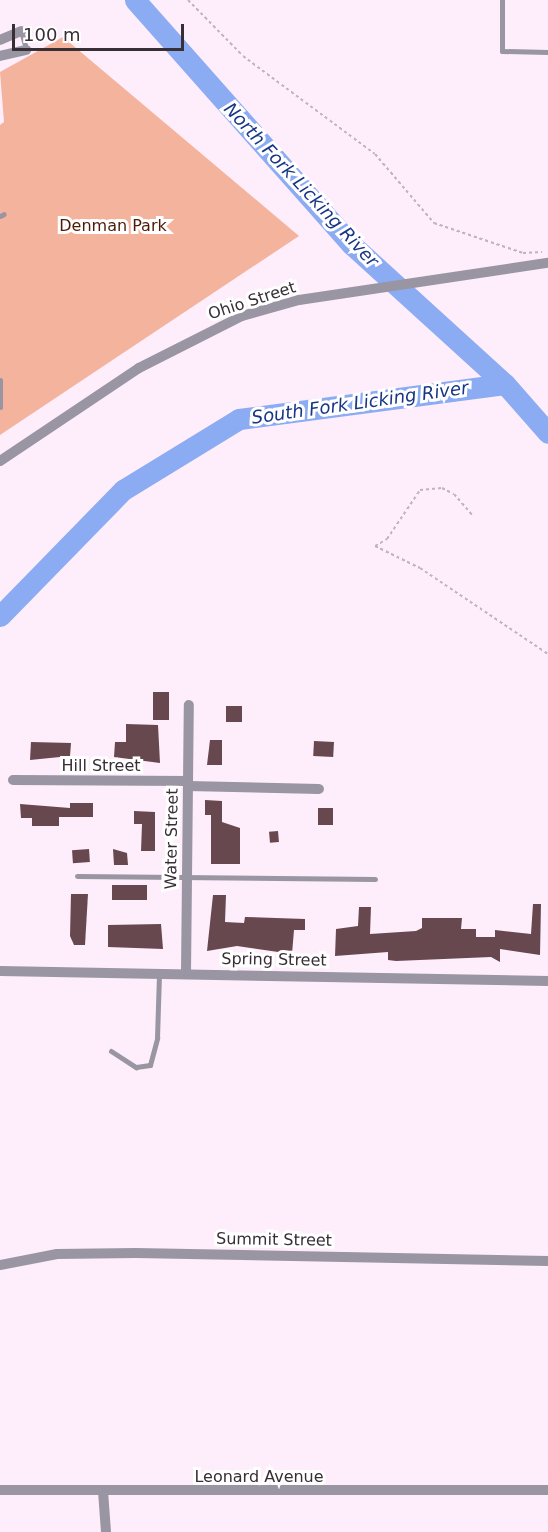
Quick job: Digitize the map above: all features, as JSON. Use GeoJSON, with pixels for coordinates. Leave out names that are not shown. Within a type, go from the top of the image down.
{"type":"FeatureCollection","features":[{"type":"Feature","properties":{"kind":"street"},"geometry":{"type":"LineString","coordinates":[[0,39],[21,31]]}},
{"type":"Feature","properties":{"kind":"street"},"geometry":{"type":"LineString","coordinates":[[0,56],[26,50]]}},
{"type":"Feature","properties":{"kind":"street","name":"Ohio Street"},"geometry":{"type":"LineString","coordinates":[[0,461],[192,338],[270,307],[337,293],[548,262]]}},
{"type":"Feature","properties":{"kind":"street","name":"Water Street"},"geometry":{"type":"LineString","coordinates":[[186,973],[189,705]]}},
{"type":"Feature","properties":{"kind":"street","name":"Hill Street"},"geometry":{"type":"LineString","coordinates":[[13,780],[320,789]]}},
{"type":"Feature","properties":{"kind":"street","name":"Spring Street"},"geometry":{"type":"LineString","coordinates":[[0,971],[548,981]]}},
{"type":"Feature","properties":{"kind":"street","name":"Summit Street"},"geometry":{"type":"LineString","coordinates":[[0,1265],[57,1254],[136,1253],[548,1262]]}},
{"type":"Feature","properties":{"kind":"street","name":"Leonard Avenue"},"geometry":{"type":"LineString","coordinates":[[0,1490],[548,1490]]}},
{"type":"Feature","properties":{"kind":"street"},"geometry":{"type":"LineString","coordinates":[[103,1491],[106,1532]]}},
{"type":"Feature","properties":{"kind":"lane"},"geometry":{"type":"LineString","coordinates":[[502,0],[502,51],[548,52]]}},
{"type":"Feature","properties":{"kind":"lane"},"geometry":{"type":"LineString","coordinates":[[21,31],[26,50]]}},
{"type":"Feature","properties":{"kind":"lane"},"geometry":{"type":"LineString","coordinates":[[0,380],[0,406]]}},
{"type":"Feature","properties":{"kind":"lane"},"geometry":{"type":"LineString","coordinates":[[77,876],[375,879]]}},
{"type":"Feature","properties":{"kind":"lane"},"geometry":{"type":"LineString","coordinates":[[111,1051],[127,1064],[143,1069],[150,1065],[157,1038],[159,973]]}},
{"type":"Feature","properties":{"kind":"path"},"geometry":{"type":"LineString","coordinates":[[190,1],[243,56],[368,147],[434,223],[523,253],[548,252]]}},
{"type":"Feature","properties":{"kind":"path"},"geometry":{"type":"LineString","coordinates":[[472,515],[454,494],[442,488],[420,490],[387,539],[375,546],[420,568],[548,654]]}},
{"type":"Feature","properties":{"kind":"green space","name":"Denman Park"},"geometry":{"type":"Polygon","coordinates":[[[63,37],[299,236],[0,435],[0,125],[4,122],[0,72],[63,37]]]}},
{"type":"Feature","properties":{"kind":"building"},"geometry":{"type":"Polygon","coordinates":[[[153,692],[169,692],[169,720],[153,720],[153,692]]]}},
{"type":"Feature","properties":{"kind":"building"},"geometry":{"type":"Polygon","coordinates":[[[226,706],[242,706],[242,722],[226,722],[226,706]]]}},
{"type":"Feature","properties":{"kind":"building"},"geometry":{"type":"Polygon","coordinates":[[[126,724],[158,725],[160,763],[114,757],[115,742],[126,742],[126,724]]]}},
{"type":"Feature","properties":{"kind":"building"},"geometry":{"type":"Polygon","coordinates":[[[210,740],[222,740],[222,765],[207,765],[210,740]]]}},
{"type":"Feature","properties":{"kind":"building"},"geometry":{"type":"Polygon","coordinates":[[[314,741],[334,742],[333,757],[313,756],[314,741]]]}},
{"type":"Feature","properties":{"kind":"building"},"geometry":{"type":"Polygon","coordinates":[[[31,742],[71,743],[70,756],[30,760],[31,742]]]}},
{"type":"Feature","properties":{"kind":"building"},"geometry":{"type":"Polygon","coordinates":[[[205,800],[222,801],[222,822],[240,828],[240,864],[211,864],[211,815],[205,815],[205,800]]]}},
{"type":"Feature","properties":{"kind":"building"},"geometry":{"type":"Polygon","coordinates":[[[70,803],[93,803],[93,817],[59,817],[59,826],[32,826],[32,818],[21,818],[20,804],[70,808],[70,803]]]}},
{"type":"Feature","properties":{"kind":"building"},"geometry":{"type":"Polygon","coordinates":[[[318,808],[333,808],[333,825],[318,825],[318,808]]]}},
{"type":"Feature","properties":{"kind":"building"},"geometry":{"type":"Polygon","coordinates":[[[134,811],[155,812],[155,851],[141,851],[142,824],[134,824],[134,811]]]}},
{"type":"Feature","properties":{"kind":"building"},"geometry":{"type":"Polygon","coordinates":[[[278,831],[279,842],[270,843],[269,832],[278,831]]]}},
{"type":"Feature","properties":{"kind":"building"},"geometry":{"type":"Polygon","coordinates":[[[89,849],[90,862],[73,863],[72,850],[89,849]]]}},
{"type":"Feature","properties":{"kind":"building"},"geometry":{"type":"Polygon","coordinates":[[[113,849],[127,853],[128,865],[114,865],[113,849]]]}},
{"type":"Feature","properties":{"kind":"building"},"geometry":{"type":"Polygon","coordinates":[[[112,885],[147,885],[147,900],[112,900],[112,885]]]}},
{"type":"Feature","properties":{"kind":"building"},"geometry":{"type":"Polygon","coordinates":[[[71,894],[88,894],[85,945],[74,945],[70,936],[71,894]]]}},
{"type":"Feature","properties":{"kind":"building"},"geometry":{"type":"Polygon","coordinates":[[[213,895],[226,895],[225,922],[244,923],[245,917],[305,919],[305,930],[294,930],[292,954],[237,946],[207,951],[213,895]]]}},
{"type":"Feature","properties":{"kind":"building"},"geometry":{"type":"Polygon","coordinates":[[[533,904],[541,904],[540,955],[500,949],[500,962],[491,957],[396,961],[388,960],[388,952],[335,956],[336,929],[358,926],[359,907],[371,907],[370,934],[416,931],[422,928],[422,918],[462,918],[461,929],[476,929],[476,937],[495,937],[495,930],[531,934],[533,904]]]}},
{"type":"Feature","properties":{"kind":"building"},"geometry":{"type":"Polygon","coordinates":[[[161,924],[163,949],[108,947],[108,925],[161,924]]]}},
{"type":"Feature","properties":{"kind":"waterway","name":"North Fork Licking River"},"geometry":{"type":"LineString","coordinates":[[135,0],[351,244],[505,384],[548,433]]}},
{"type":"Feature","properties":{"kind":"waterway","name":"South Fork Licking River"},"geometry":{"type":"LineString","coordinates":[[0,616],[123,490],[239,419],[505,384]]}}]}
